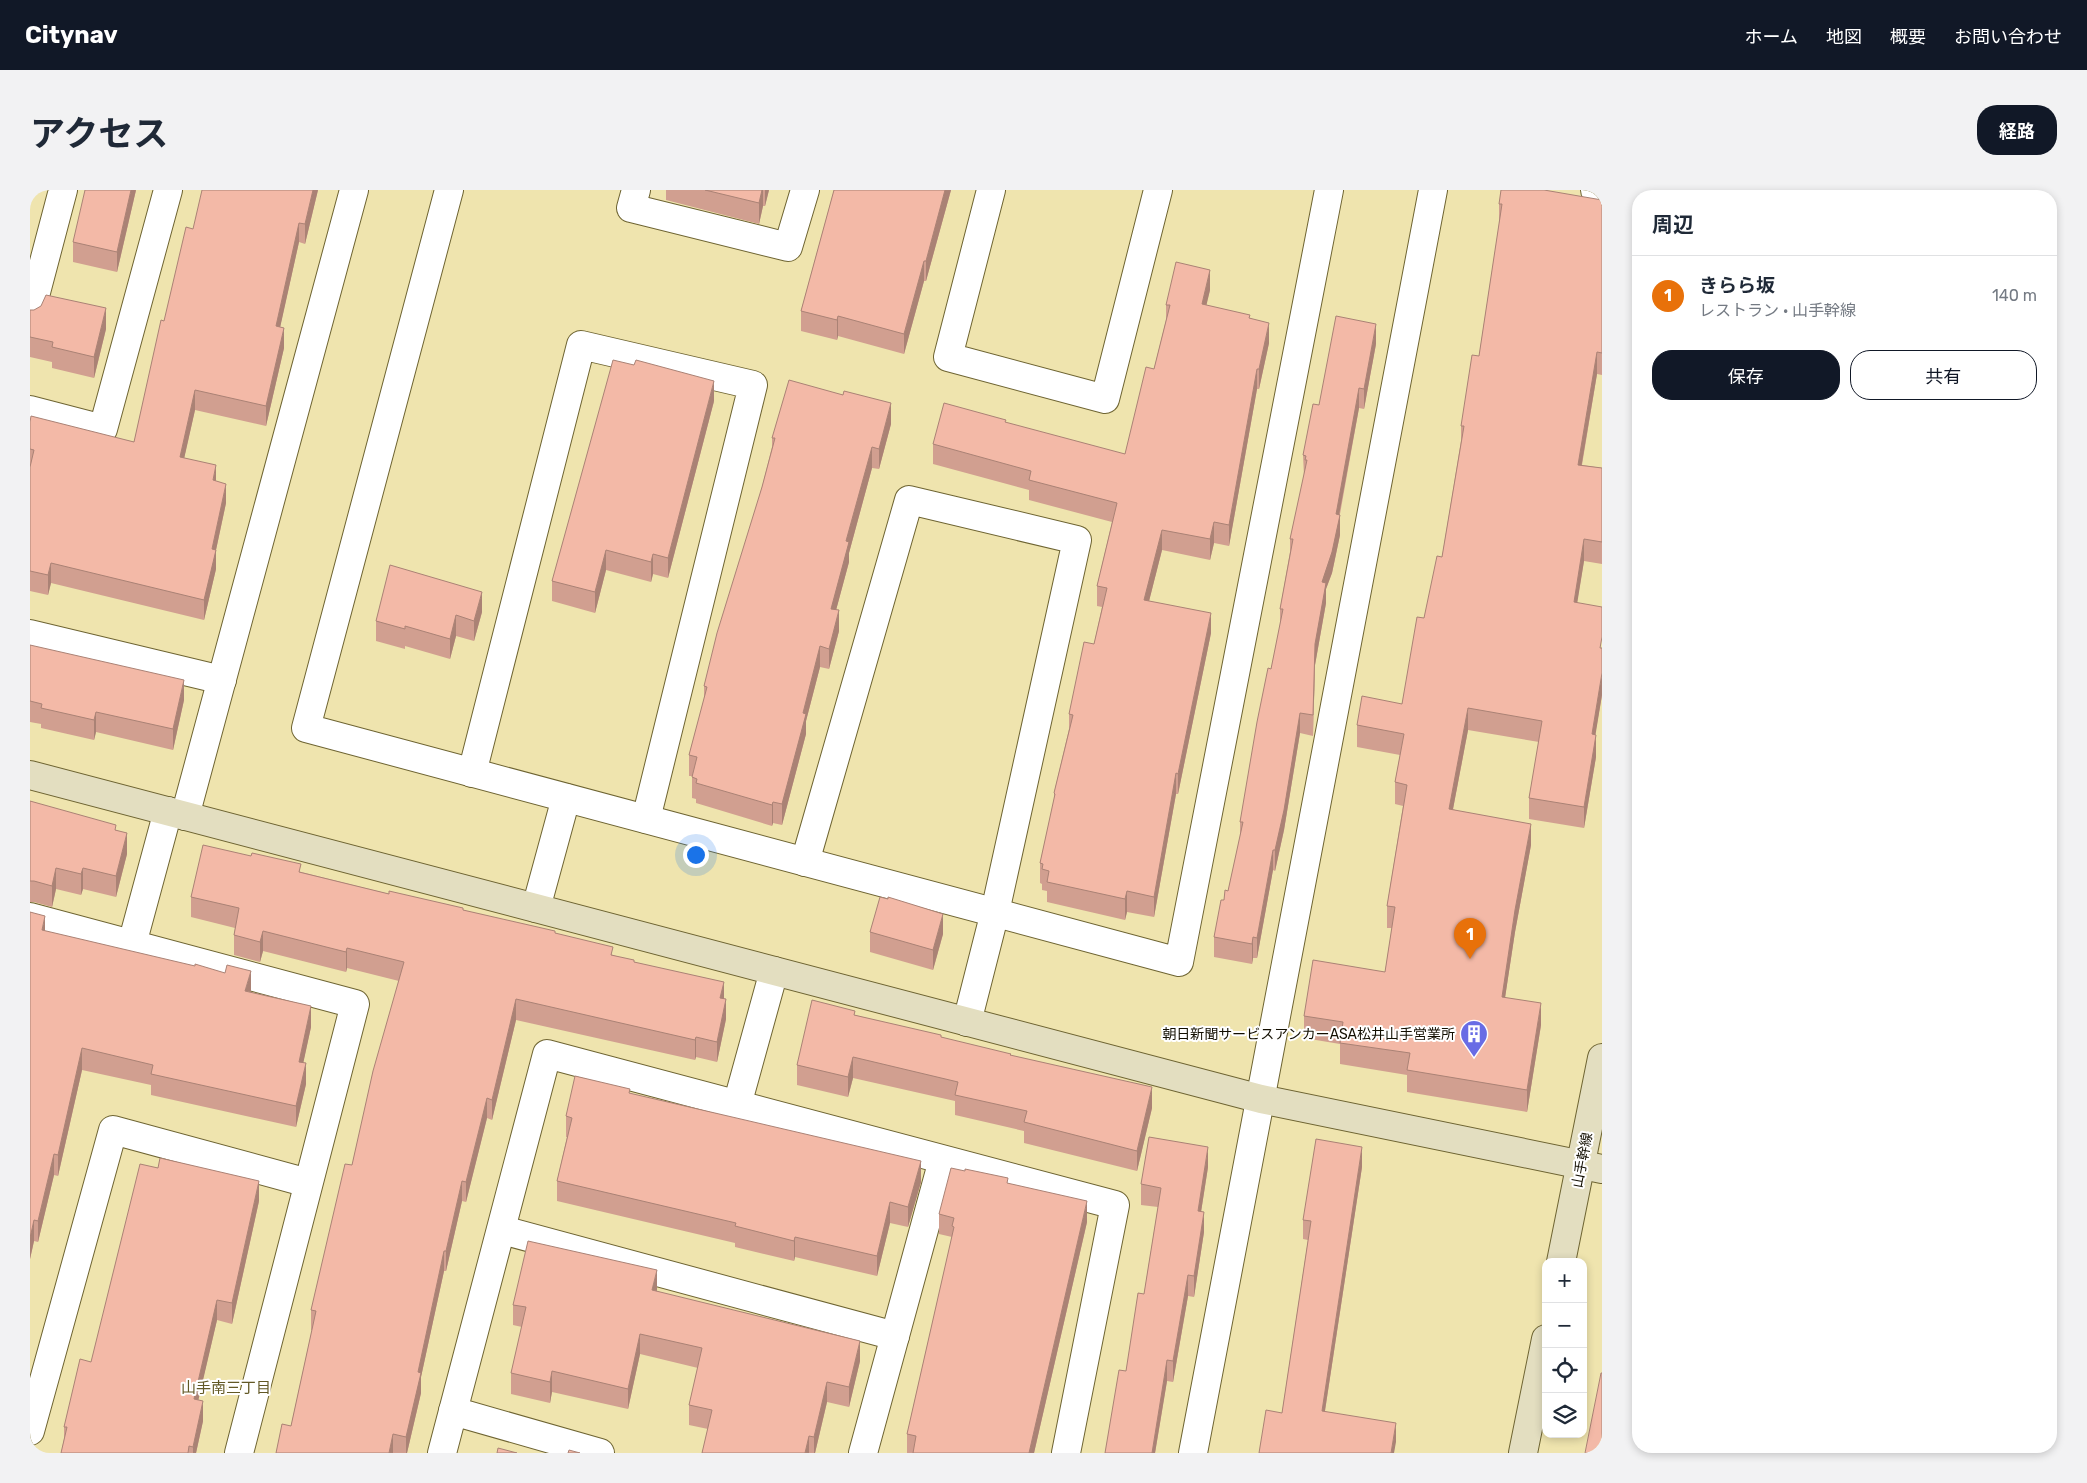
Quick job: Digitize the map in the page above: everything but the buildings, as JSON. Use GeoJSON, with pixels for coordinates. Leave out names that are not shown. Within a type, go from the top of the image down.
{"type":"FeatureCollection","features":[{"type":"Feature","properties":{"kind":"street"},"geometry":{"type":"LineString","coordinates":[[30,315],[63,190]]}},
{"type":"Feature","properties":{"kind":"street"},"geometry":{"type":"LineString","coordinates":[[30,410],[103,429],[168,190]]}},
{"type":"Feature","properties":{"kind":"street"},"geometry":{"type":"LineString","coordinates":[[132,944],[222,680],[354,190]]}},
{"type":"Feature","properties":{"kind":"street"},"geometry":{"type":"LineString","coordinates":[[449,190],[306,728],[1179,962],[1329,190]]}},
{"type":"Feature","properties":{"kind":"street"},"geometry":{"type":"LineString","coordinates":[[636,190],[631,208],[788,247],[805,190]]}},
{"type":"Feature","properties":{"kind":"street"},"geometry":{"type":"LineString","coordinates":[[991,190],[948,357],[1105,399],[1158,190]]}},
{"type":"Feature","properties":{"kind":"street"},"geometry":{"type":"LineString","coordinates":[[1193,1453],[1433,190]]}},
{"type":"Feature","properties":{"kind":"street"},"geometry":{"type":"LineString","coordinates":[[1595,190],[1602,191]]}},
{"type":"Feature","properties":{"kind":"street"},"geometry":{"type":"LineString","coordinates":[[472,773],[581,345],[753,385],[646,819]]}},
{"type":"Feature","properties":{"kind":"street"},"geometry":{"type":"LineString","coordinates":[[805,862],[909,500],[1078,540],[995,912],[967,1022]]}},
{"type":"Feature","properties":{"kind":"street"},"geometry":{"type":"LineString","coordinates":[[30,634],[222,680]]}},
{"type":"Feature","properties":{"kind":"street"},"geometry":{"type":"LineString","coordinates":[[30,775],[1261,1099],[1591,1168]]}},
{"type":"Feature","properties":{"kind":"street"},"geometry":{"type":"LineString","coordinates":[[536,908],[566,798]]}},
{"type":"Feature","properties":{"kind":"street"},"geometry":{"type":"LineString","coordinates":[[30,917],[355,1004],[239,1453]]}},
{"type":"Feature","properties":{"kind":"street"},"geometry":{"type":"LineString","coordinates":[[737,1105],[774,971]]}},
{"type":"Feature","properties":{"kind":"street"},"geometry":{"type":"LineString","coordinates":[[442,1453],[547,1054],[1114,1205],[1066,1453]]}},
{"type":"Feature","properties":{"kind":"street","name":"山手幹線"},"geometry":{"type":"LineString","coordinates":[[1562,1258],[1591,1168],[1602,1058]]}},
{"type":"Feature","properties":{"kind":"street"},"geometry":{"type":"LineString","coordinates":[[30,1430],[113,1130],[308,1183]]}},
{"type":"Feature","properties":{"kind":"street"},"geometry":{"type":"LineString","coordinates":[[863,1453],[943,1160]]}},
{"type":"Feature","properties":{"kind":"street"},"geometry":{"type":"LineString","coordinates":[[502,1230],[895,1336]]}},
{"type":"Feature","properties":{"kind":"street"},"geometry":{"type":"LineString","coordinates":[[1523,1453],[1544,1348]]}},
{"type":"Feature","properties":{"kind":"street"},"geometry":{"type":"LineString","coordinates":[[453,1411],[600,1453]]}},
{"type":"Feature","properties":{"kind":"place","name":"きらら坂"},"geometry":{"type":"Point","coordinates":[1470,959]}},
{"type":"Feature","properties":{"kind":"place","name":"朝日新聞サービスアンカーASA松井山手営業所"},"geometry":{"type":"Point","coordinates":[1474,1058]}},
{"type":"Feature","properties":{"kind":"district","name":"山手南三丁目"},"geometry":{"type":"Point","coordinates":[226,1388]}}]}
